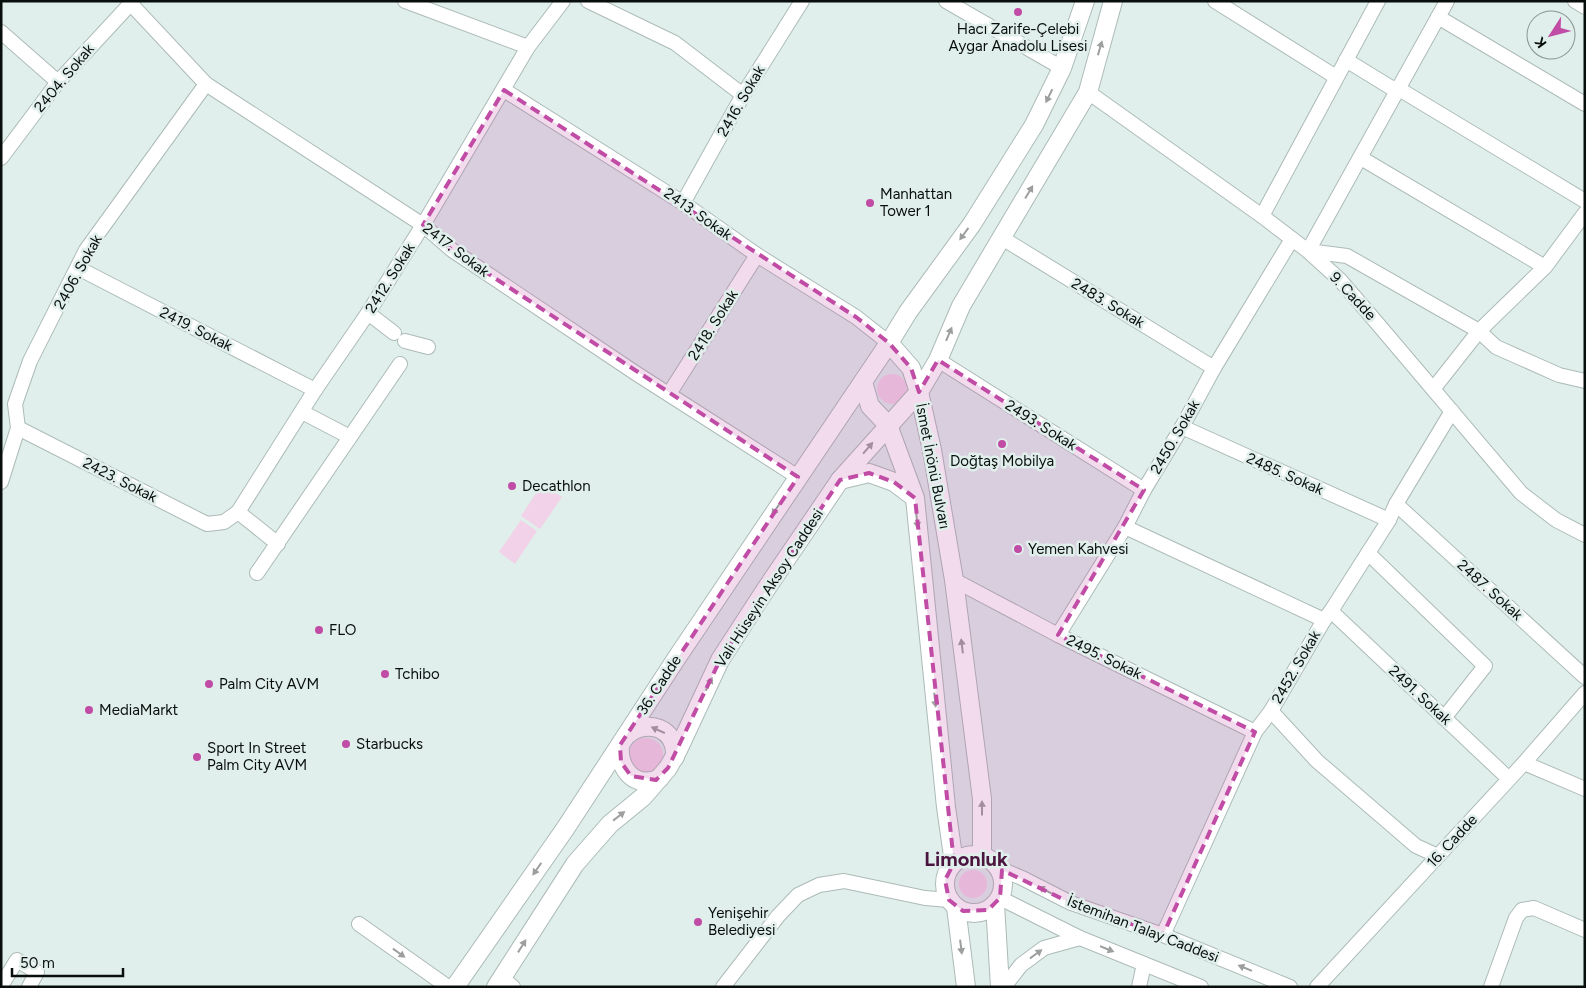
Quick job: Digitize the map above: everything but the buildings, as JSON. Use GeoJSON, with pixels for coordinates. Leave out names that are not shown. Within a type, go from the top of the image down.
{"type":"FeatureCollection","features":[{"type":"Feature","properties":{"kind":"main road"},"geometry":{"type":"LineString","coordinates":[[888,425],[870,406],[863,382],[908,312],[983,207],[1034,125],[1062,68],[1085,1]]}},
{"type":"Feature","properties":{"kind":"main road","name":"İsmet İnönü Bulvarı"},"geometry":{"type":"LineString","coordinates":[[982,856],[982,800],[954,580],[932,450],[919,392],[938,360],[960,306],[1088,92],[1113,1]]}},
{"type":"Feature","properties":{"kind":"main road"},"geometry":{"type":"LineString","coordinates":[[889,343],[911,368],[919,392]]}},
{"type":"Feature","properties":{"kind":"main road","name":"36. Cadde"},"geometry":{"type":"LineString","coordinates":[[455,987],[565,829],[863,382]]}},
{"type":"Feature","properties":{"kind":"main road","name":"Vali Hüseyin Aksoy Caddesi"},"geometry":{"type":"LineString","coordinates":[[504,984],[575,864],[610,824],[643,796],[660,778],[674,757],[720,660],[840,480],[919,392]]}},
{"type":"Feature","properties":{"kind":"main road","name":"İsmet İnönü Bulvarı"},"geometry":{"type":"LineString","coordinates":[[888,425],[915,498],[946,807],[954,863]]}},
{"type":"Feature","properties":{"kind":"main road"},"geometry":{"type":"LineString","coordinates":[[840,480],[869,473],[894,482],[915,498]]}},
{"type":"Feature","properties":{"kind":"main road"},"geometry":{"type":"LineString","coordinates":[[660,778],[647,782],[631,776],[625,770],[621,762],[623,740],[639,727],[656,727],[670,737],[674,745],[674,757]]}},
{"type":"Feature","properties":{"kind":"main road"},"geometry":{"type":"LineString","coordinates":[[952,903],[972,913],[988,910],[997,901],[1003,888],[998,868],[982,856],[962,857],[948,871],[945,880],[945,890],[952,903],[966,987]]}},
{"type":"Feature","properties":{"kind":"main road"},"geometry":{"type":"LineString","coordinates":[[997,901],[1000,987]]}},
{"type":"Feature","properties":{"kind":"street"},"geometry":{"type":"LineString","coordinates":[[405,1],[528,47]]}},
{"type":"Feature","properties":{"kind":"street","name":"2412. Sokak"},"geometry":{"type":"LineString","coordinates":[[224,522],[238,512],[315,390],[368,313],[423,225],[528,47],[563,1]]}},
{"type":"Feature","properties":{"kind":"street"},"geometry":{"type":"LineString","coordinates":[[588,1],[675,43],[743,95]]}},
{"type":"Feature","properties":{"kind":"street","name":"2416. Sokak"},"geometry":{"type":"LineString","coordinates":[[683,203],[743,95],[802,1]]}},
{"type":"Feature","properties":{"kind":"street"},"geometry":{"type":"LineString","coordinates":[[946,1],[1062,68]]}},
{"type":"Feature","properties":{"kind":"street"},"geometry":{"type":"LineString","coordinates":[[1215,1],[1232,6],[1336,77]]}},
{"type":"Feature","properties":{"kind":"street"},"geometry":{"type":"LineString","coordinates":[[1262,216],[1378,1]]}},
{"type":"Feature","properties":{"kind":"street"},"geometry":{"type":"LineString","coordinates":[[1447,1],[1308,251],[1347,256],[1479,331],[1496,347],[1559,375],[1585,381]]}},
{"type":"Feature","properties":{"kind":"street"},"geometry":{"type":"LineString","coordinates":[[1575,1],[1585,6]]}},
{"type":"Feature","properties":{"kind":"street","name":"2404. Sokak"},"geometry":{"type":"LineString","coordinates":[[1,158],[58,82],[131,2]]}},
{"type":"Feature","properties":{"kind":"street","name":"2417. Sokak"},"geometry":{"type":"LineString","coordinates":[[131,2],[206,84],[423,225],[452,250],[798,477]]}},
{"type":"Feature","properties":{"kind":"street"},"geometry":{"type":"LineString","coordinates":[[1438,17],[1585,104]]}},
{"type":"Feature","properties":{"kind":"street"},"geometry":{"type":"LineString","coordinates":[[1,32],[58,82]]}},
{"type":"Feature","properties":{"kind":"street"},"geometry":{"type":"LineString","coordinates":[[1346,60],[1390,87],[1399,89],[1585,201]]}},
{"type":"Feature","properties":{"kind":"street","name":"2406. Sokak"},"geometry":{"type":"LineString","coordinates":[[1,482],[18,428],[15,404],[30,360],[86,250],[206,84]]}},
{"type":"Feature","properties":{"kind":"street","name":"2413. Sokak"},"geometry":{"type":"LineString","coordinates":[[504,90],[683,203],[757,255],[856,318],[889,343]]}},
{"type":"Feature","properties":{"kind":"street","name":"9. Cadde"},"geometry":{"type":"LineString","coordinates":[[1088,92],[1308,251],[1340,280],[1434,388],[1521,493],[1556,520],[1585,535]]}},
{"type":"Feature","properties":{"kind":"street"},"geometry":{"type":"LineString","coordinates":[[1361,158],[1546,267]]}},
{"type":"Feature","properties":{"kind":"street"},"geometry":{"type":"LineString","coordinates":[[1434,388],[1479,331],[1546,267],[1585,212]]}},
{"type":"Feature","properties":{"kind":"street","name":"2483. Sokak"},"geometry":{"type":"LineString","coordinates":[[1002,238],[1214,368]]}},
{"type":"Feature","properties":{"kind":"street","name":"2450. Sokak"},"geometry":{"type":"LineString","coordinates":[[1058,635],[1125,527],[1214,368],[1292,239]]}},
{"type":"Feature","properties":{"kind":"street","name":"2418. Sokak"},"geometry":{"type":"LineString","coordinates":[[669,394],[757,255]]}},
{"type":"Feature","properties":{"kind":"street","name":"2419. Sokak"},"geometry":{"type":"LineString","coordinates":[[78,268],[315,390]]}},
{"type":"Feature","properties":{"kind":"street"},"geometry":{"type":"LineString","coordinates":[[368,313],[399,337],[428,347]]}},
{"type":"Feature","properties":{"kind":"street","name":"2493. Sokak"},"geometry":{"type":"LineString","coordinates":[[938,360],[1144,490]]}},
{"type":"Feature","properties":{"kind":"street"},"geometry":{"type":"LineString","coordinates":[[258,572],[400,364]]}},
{"type":"Feature","properties":{"kind":"street","name":"2452. Sokak"},"geometry":{"type":"LineString","coordinates":[[1163,935],[1255,732],[1271,711],[1327,615],[1389,520],[1396,504],[1452,411]]}},
{"type":"Feature","properties":{"kind":"street"},"geometry":{"type":"LineString","coordinates":[[302,412],[350,438]]}},
{"type":"Feature","properties":{"kind":"street","name":"2485. Sokak"},"geometry":{"type":"LineString","coordinates":[[1182,427],[1389,520]]}},
{"type":"Feature","properties":{"kind":"street","name":"2423. Sokak"},"geometry":{"type":"LineString","coordinates":[[18,428],[207,524],[224,522]]}},
{"type":"Feature","properties":{"kind":"street","name":"2487. Sokak"},"geometry":{"type":"LineString","coordinates":[[1396,504],[1585,677]]}},
{"type":"Feature","properties":{"kind":"street"},"geometry":{"type":"LineString","coordinates":[[238,512],[278,544]]}},
{"type":"Feature","properties":{"kind":"street","name":"2491. Sokak"},"geometry":{"type":"LineString","coordinates":[[1125,527],[1327,615],[1444,718],[1509,779]]}},
{"type":"Feature","properties":{"kind":"street"},"geometry":{"type":"LineString","coordinates":[[1368,553],[1485,666],[1444,718]]}},
{"type":"Feature","properties":{"kind":"street","name":"2495. Sokak"},"geometry":{"type":"LineString","coordinates":[[954,580],[1058,635],[1255,732]]}},
{"type":"Feature","properties":{"kind":"street","name":"16. Cadde"},"geometry":{"type":"LineString","coordinates":[[1317,987],[1524,763],[1585,693]]}},
{"type":"Feature","properties":{"kind":"street"},"geometry":{"type":"LineString","coordinates":[[1271,711],[1317,761],[1416,846],[1438,856]]}},
{"type":"Feature","properties":{"kind":"street"},"geometry":{"type":"LineString","coordinates":[[1524,763],[1585,789]]}},
{"type":"Feature","properties":{"kind":"street","name":"İstemihan Talay Caddesi"},"geometry":{"type":"LineString","coordinates":[[998,868],[1071,903],[1163,935],[1290,987]]}},
{"type":"Feature","properties":{"kind":"street"},"geometry":{"type":"LineString","coordinates":[[723,987],[778,916],[798,895],[818,885],[844,881],[952,903]]}},
{"type":"Feature","properties":{"kind":"street","name":"İstemihan Talay Caddesi"},"geometry":{"type":"LineString","coordinates":[[997,901],[1080,938],[1201,987]]}},
{"type":"Feature","properties":{"kind":"street"},"geometry":{"type":"LineString","coordinates":[[1491,987],[1516,918],[1522,910],[1534,908],[1585,930]]}},
{"type":"Feature","properties":{"kind":"street"},"geometry":{"type":"LineString","coordinates":[[359,924],[448,987]]}},
{"type":"Feature","properties":{"kind":"street"},"geometry":{"type":"LineString","coordinates":[[1004,987],[1021,965],[1044,948],[1080,938]]}},
{"type":"Feature","properties":{"kind":"street"},"geometry":{"type":"LineString","coordinates":[[1,986],[17,960],[37,972],[29,987]]}},
{"type":"Feature","properties":{"kind":"street"},"geometry":{"type":"LineString","coordinates":[[1139,987],[1144,964]]}},
{"type":"Feature","properties":{"kind":"highlighted area"},"geometry":{"type":"Polygon","coordinates":[[[504,90],[856,317],[889,343],[911,368],[919,392],[938,360],[1144,490],[1058,635],[1255,732],[1163,935],[1071,903],[1002,870],[1000,898],[988,910],[963,911],[949,900],[945,880],[954,863],[915,498],[894,482],[869,473],[840,480],[720,660],[668,768],[656,780],[631,776],[621,762],[620,745],[798,477],[452,250],[423,225],[504,90]]]}},
{"type":"Feature","properties":{"kind":"shaded area"},"geometry":{"type":"Polygon","coordinates":[[[892,374],[898,375],[906,383],[906,395],[898,403],[892,404],[886,403],[878,395],[877,389],[878,383],[886,375],[892,374]]]}},
{"type":"Feature","properties":{"kind":"shaded area"},"geometry":{"type":"Polygon","coordinates":[[[542,484],[562,497],[540,529],[521,516],[542,484]]]}},
{"type":"Feature","properties":{"kind":"shaded area"},"geometry":{"type":"Polygon","coordinates":[[[521,520],[537,531],[515,564],[499,552],[521,520]]]}},
{"type":"Feature","properties":{"kind":"shaded area"},"geometry":{"type":"Polygon","coordinates":[[[646,738],[653,739],[658,743],[662,748],[662,762],[658,767],[653,771],[646,772],[639,771],[634,767],[630,762],[629,755],[630,748],[634,743],[639,739],[646,738]]]}},
{"type":"Feature","properties":{"kind":"shaded area"},"geometry":{"type":"Polygon","coordinates":[[[973,870],[983,874],[987,884],[983,894],[973,898],[963,894],[959,884],[963,874],[973,870]]]}},
{"type":"Feature","properties":{"kind":"place","name":"Hacı Zarife-Çelebi Aygar Anadolu Lisesi"},"geometry":{"type":"Point","coordinates":[1018,12]}},
{"type":"Feature","properties":{"kind":"place","name":"Manhattan Tower 1"},"geometry":{"type":"Point","coordinates":[870,203]}},
{"type":"Feature","properties":{"kind":"place","name":"Doğtaş Mobilya"},"geometry":{"type":"Point","coordinates":[1002,444]}},
{"type":"Feature","properties":{"kind":"place","name":"Decathlon"},"geometry":{"type":"Point","coordinates":[512,486]}},
{"type":"Feature","properties":{"kind":"place","name":"Yemen Kahvesi"},"geometry":{"type":"Point","coordinates":[1018,549]}},
{"type":"Feature","properties":{"kind":"place","name":"FLO"},"geometry":{"type":"Point","coordinates":[319,630]}},
{"type":"Feature","properties":{"kind":"place","name":"Tchibo"},"geometry":{"type":"Point","coordinates":[385,674]}},
{"type":"Feature","properties":{"kind":"place","name":"Palm City AVM"},"geometry":{"type":"Point","coordinates":[209,684]}},
{"type":"Feature","properties":{"kind":"place","name":"MediaMarkt"},"geometry":{"type":"Point","coordinates":[89,710]}},
{"type":"Feature","properties":{"kind":"place","name":"Starbucks"},"geometry":{"type":"Point","coordinates":[346,744]}},
{"type":"Feature","properties":{"kind":"place","name":"Sport In Street Palm City AVM"},"geometry":{"type":"Point","coordinates":[197,757]}},
{"type":"Feature","properties":{"kind":"place","name":"Yenişehir Belediyesi"},"geometry":{"type":"Point","coordinates":[698,922]}},
{"type":"Feature","properties":{"kind":"district","name":"Limonluk"},"geometry":{"type":"Point","coordinates":[966,859]}}]}
